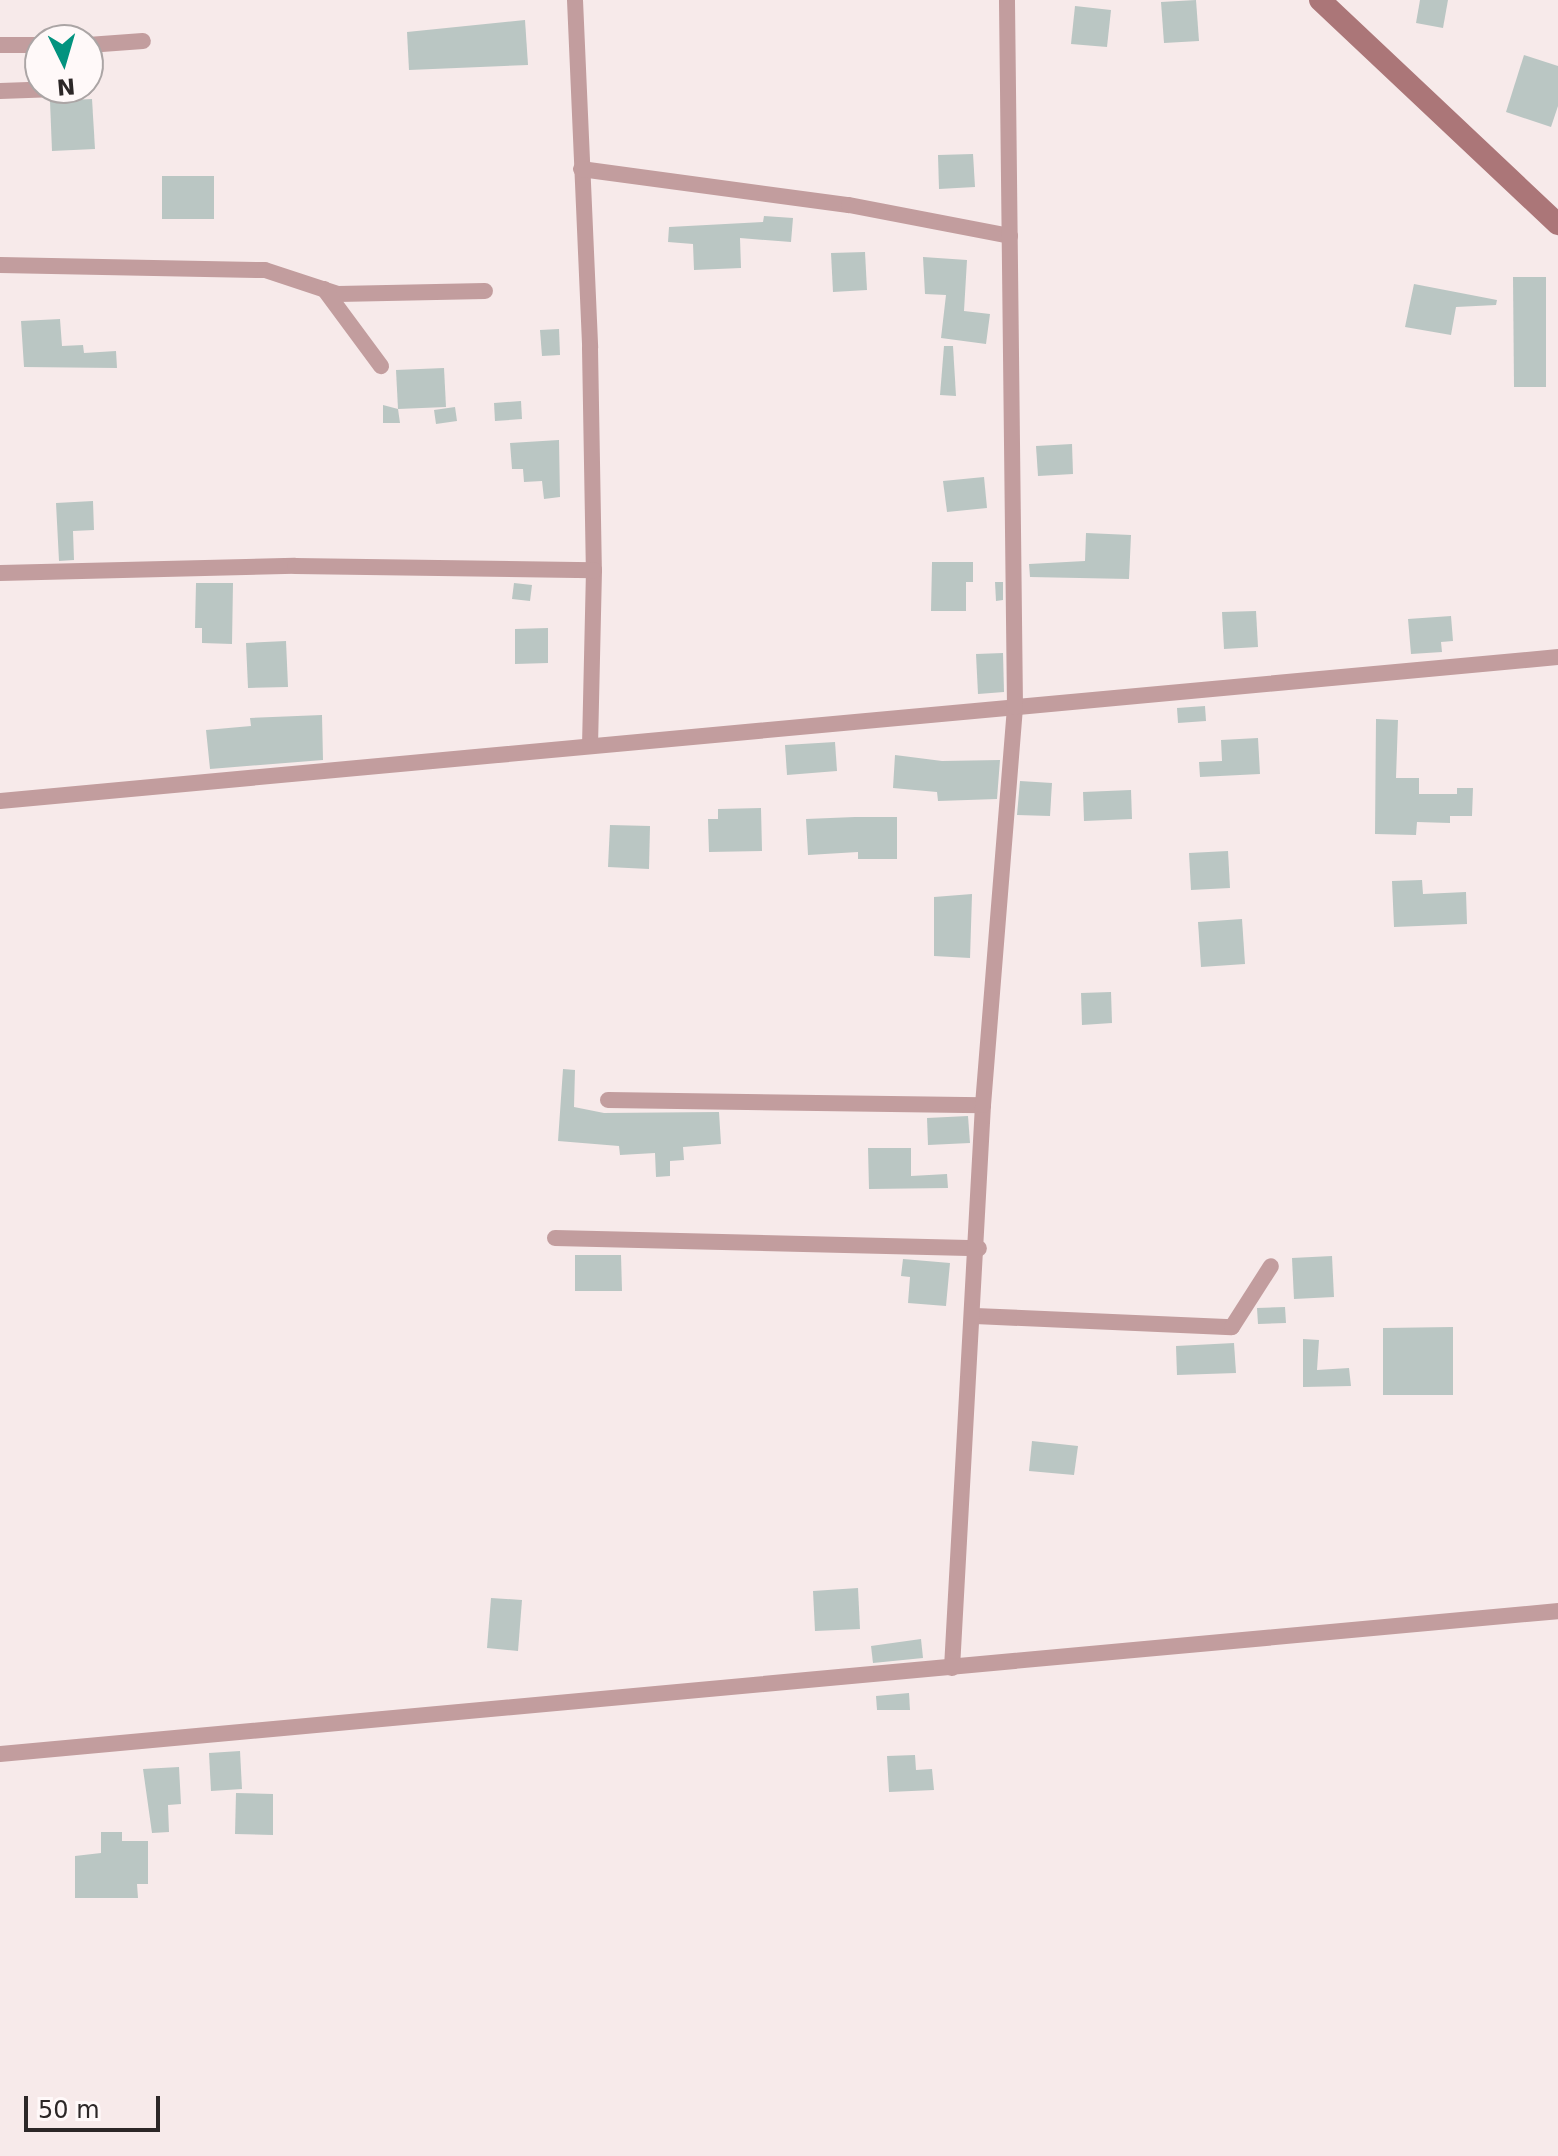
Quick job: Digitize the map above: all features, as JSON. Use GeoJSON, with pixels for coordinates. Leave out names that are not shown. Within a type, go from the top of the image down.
{"type":"FeatureCollection","features":[{"type":"Feature","properties":{"kind":"street"},"geometry":{"type":"LineString","coordinates":[[575,0],[594,570],[590,746]]}},
{"type":"Feature","properties":{"kind":"street"},"geometry":{"type":"LineString","coordinates":[[952,1668],[979,1248],[983,1105],[1015,707],[1007,0]]}},
{"type":"Feature","properties":{"kind":"street"},"geometry":{"type":"LineString","coordinates":[[1320,0],[1558,224]]}},
{"type":"Feature","properties":{"kind":"street"},"geometry":{"type":"LineString","coordinates":[[104,44],[143,41]]}},
{"type":"Feature","properties":{"kind":"street"},"geometry":{"type":"LineString","coordinates":[[0,45],[24,45]]}},
{"type":"Feature","properties":{"kind":"street"},"geometry":{"type":"LineString","coordinates":[[0,91],[24,90]]}},
{"type":"Feature","properties":{"kind":"street"},"geometry":{"type":"LineString","coordinates":[[581,169],[849,205],[1010,236]]}},
{"type":"Feature","properties":{"kind":"street"},"geometry":{"type":"LineString","coordinates":[[0,265],[265,270],[338,294],[485,291]]}},
{"type":"Feature","properties":{"kind":"street"},"geometry":{"type":"LineString","coordinates":[[323,288],[381,366]]}},
{"type":"Feature","properties":{"kind":"street"},"geometry":{"type":"LineString","coordinates":[[0,573],[295,566],[594,570]]}},
{"type":"Feature","properties":{"kind":"street"},"geometry":{"type":"LineString","coordinates":[[0,801],[1558,657]]}},
{"type":"Feature","properties":{"kind":"street"},"geometry":{"type":"LineString","coordinates":[[608,1100],[983,1105]]}},
{"type":"Feature","properties":{"kind":"street"},"geometry":{"type":"LineString","coordinates":[[555,1238],[979,1248]]}},
{"type":"Feature","properties":{"kind":"street"},"geometry":{"type":"LineString","coordinates":[[975,1316],[1232,1327],[1271,1266]]}},
{"type":"Feature","properties":{"kind":"street"},"geometry":{"type":"LineString","coordinates":[[0,1754],[1558,1611]]}},
{"type":"Feature","properties":{"kind":"building"},"geometry":{"type":"Polygon","coordinates":[[[1196,0],[1199,41],[1164,43],[1161,2],[1196,0]]]}},
{"type":"Feature","properties":{"kind":"building"},"geometry":{"type":"Polygon","coordinates":[[[1420,0],[1448,0],[1443,28],[1416,23],[1420,0]]]}},
{"type":"Feature","properties":{"kind":"building"},"geometry":{"type":"Polygon","coordinates":[[[1075,6],[1111,10],[1107,47],[1071,44],[1075,6]]]}},
{"type":"Feature","properties":{"kind":"building"},"geometry":{"type":"Polygon","coordinates":[[[525,20],[528,65],[409,70],[407,32],[525,20]]]}},
{"type":"Feature","properties":{"kind":"building"},"geometry":{"type":"Polygon","coordinates":[[[1524,55],[1558,66],[1558,106],[1551,127],[1506,112],[1524,55]]]}},
{"type":"Feature","properties":{"kind":"building"},"geometry":{"type":"Polygon","coordinates":[[[50,104],[92,104],[95,149],[52,151],[50,104]]]}},
{"type":"Feature","properties":{"kind":"building"},"geometry":{"type":"Polygon","coordinates":[[[973,154],[975,187],[939,189],[938,155],[973,154]]]}},
{"type":"Feature","properties":{"kind":"building"},"geometry":{"type":"Polygon","coordinates":[[[162,176],[214,176],[214,219],[162,219],[162,176]]]}},
{"type":"Feature","properties":{"kind":"building"},"geometry":{"type":"Polygon","coordinates":[[[764,216],[793,218],[791,242],[740,238],[741,268],[694,270],[693,244],[668,242],[669,227],[763,222],[764,216]]]}},
{"type":"Feature","properties":{"kind":"building"},"geometry":{"type":"Polygon","coordinates":[[[865,252],[867,290],[833,292],[831,253],[865,252]]]}},
{"type":"Feature","properties":{"kind":"building"},"geometry":{"type":"Polygon","coordinates":[[[923,257],[967,260],[964,311],[990,314],[986,344],[941,338],[946,295],[925,294],[923,257]]]}},
{"type":"Feature","properties":{"kind":"building"},"geometry":{"type":"Polygon","coordinates":[[[1513,277],[1546,277],[1546,387],[1514,387],[1513,277]]]}},
{"type":"Feature","properties":{"kind":"building"},"geometry":{"type":"Polygon","coordinates":[[[1414,284],[1497,300],[1496,305],[1456,307],[1451,335],[1405,327],[1414,284]]]}},
{"type":"Feature","properties":{"kind":"building"},"geometry":{"type":"Polygon","coordinates":[[[60,319],[62,346],[83,345],[84,353],[116,351],[117,368],[24,367],[21,321],[60,319]]]}},
{"type":"Feature","properties":{"kind":"building"},"geometry":{"type":"Polygon","coordinates":[[[559,329],[560,355],[542,356],[540,330],[559,329]]]}},
{"type":"Feature","properties":{"kind":"building"},"geometry":{"type":"Polygon","coordinates":[[[944,346],[953,346],[956,396],[940,395],[944,346]]]}},
{"type":"Feature","properties":{"kind":"building"},"geometry":{"type":"Polygon","coordinates":[[[444,368],[446,407],[398,409],[396,370],[444,368]]]}},
{"type":"Feature","properties":{"kind":"building"},"geometry":{"type":"Polygon","coordinates":[[[521,401],[522,419],[495,421],[494,403],[521,401]]]}},
{"type":"Feature","properties":{"kind":"building"},"geometry":{"type":"Polygon","coordinates":[[[383,405],[398,409],[400,423],[383,423],[383,405]]]}},
{"type":"Feature","properties":{"kind":"building"},"geometry":{"type":"Polygon","coordinates":[[[455,407],[457,421],[436,424],[434,410],[455,407]]]}},
{"type":"Feature","properties":{"kind":"building"},"geometry":{"type":"Polygon","coordinates":[[[559,440],[560,497],[544,499],[542,481],[524,482],[523,469],[512,469],[510,443],[559,440]]]}},
{"type":"Feature","properties":{"kind":"building"},"geometry":{"type":"Polygon","coordinates":[[[1072,444],[1073,474],[1038,476],[1036,446],[1072,444]]]}},
{"type":"Feature","properties":{"kind":"building"},"geometry":{"type":"Polygon","coordinates":[[[984,477],[987,508],[947,512],[943,481],[984,477]]]}},
{"type":"Feature","properties":{"kind":"building"},"geometry":{"type":"Polygon","coordinates":[[[93,501],[94,530],[73,531],[74,560],[59,561],[56,503],[93,501]]]}},
{"type":"Feature","properties":{"kind":"building"},"geometry":{"type":"Polygon","coordinates":[[[1086,533],[1131,535],[1129,579],[1030,577],[1029,564],[1085,561],[1086,533]]]}},
{"type":"Feature","properties":{"kind":"building"},"geometry":{"type":"Polygon","coordinates":[[[932,562],[973,562],[973,582],[966,582],[966,611],[931,611],[932,562]]]}},
{"type":"Feature","properties":{"kind":"building"},"geometry":{"type":"Polygon","coordinates":[[[995,582],[1003,582],[1003,600],[996,601],[995,582]]]}},
{"type":"Feature","properties":{"kind":"building"},"geometry":{"type":"Polygon","coordinates":[[[196,583],[233,583],[232,644],[202,643],[202,628],[195,628],[196,583]]]}},
{"type":"Feature","properties":{"kind":"building"},"geometry":{"type":"Polygon","coordinates":[[[514,583],[532,585],[530,601],[512,599],[514,583]]]}},
{"type":"Feature","properties":{"kind":"building"},"geometry":{"type":"Polygon","coordinates":[[[1256,611],[1258,647],[1224,649],[1222,612],[1256,611]]]}},
{"type":"Feature","properties":{"kind":"building"},"geometry":{"type":"Polygon","coordinates":[[[1451,616],[1453,641],[1441,642],[1442,652],[1411,654],[1408,619],[1451,616]]]}},
{"type":"Feature","properties":{"kind":"building"},"geometry":{"type":"Polygon","coordinates":[[[548,628],[548,663],[515,664],[515,629],[548,628]]]}},
{"type":"Feature","properties":{"kind":"building"},"geometry":{"type":"Polygon","coordinates":[[[286,641],[288,687],[248,688],[246,643],[286,641]]]}},
{"type":"Feature","properties":{"kind":"building"},"geometry":{"type":"Polygon","coordinates":[[[1003,653],[1004,692],[978,694],[976,654],[1003,653]]]}},
{"type":"Feature","properties":{"kind":"building"},"geometry":{"type":"Polygon","coordinates":[[[1205,706],[1206,721],[1178,723],[1177,708],[1205,706]]]}},
{"type":"Feature","properties":{"kind":"building"},"geometry":{"type":"Polygon","coordinates":[[[322,715],[323,760],[210,769],[206,730],[251,726],[250,718],[322,715]]]}},
{"type":"Feature","properties":{"kind":"building"},"geometry":{"type":"Polygon","coordinates":[[[1376,719],[1398,720],[1396,778],[1419,778],[1419,794],[1457,794],[1457,788],[1473,788],[1472,816],[1450,816],[1450,823],[1417,822],[1416,835],[1375,834],[1376,719]]]}},
{"type":"Feature","properties":{"kind":"building"},"geometry":{"type":"Polygon","coordinates":[[[1258,738],[1260,774],[1200,777],[1199,762],[1222,761],[1221,740],[1258,738]]]}},
{"type":"Feature","properties":{"kind":"building"},"geometry":{"type":"Polygon","coordinates":[[[835,742],[837,771],[787,775],[785,745],[835,742]]]}},
{"type":"Feature","properties":{"kind":"building"},"geometry":{"type":"Polygon","coordinates":[[[895,755],[942,761],[1000,760],[997,799],[938,801],[937,792],[893,788],[895,755]]]}},
{"type":"Feature","properties":{"kind":"building"},"geometry":{"type":"Polygon","coordinates":[[[1020,781],[1052,783],[1050,816],[1017,815],[1020,781]]]}},
{"type":"Feature","properties":{"kind":"building"},"geometry":{"type":"Polygon","coordinates":[[[1131,790],[1132,819],[1084,821],[1083,792],[1131,790]]]}},
{"type":"Feature","properties":{"kind":"building"},"geometry":{"type":"Polygon","coordinates":[[[761,808],[762,851],[709,852],[708,819],[718,819],[718,809],[761,808]]]}},
{"type":"Feature","properties":{"kind":"building"},"geometry":{"type":"Polygon","coordinates":[[[897,817],[897,859],[858,859],[858,852],[808,855],[806,819],[897,817]]]}},
{"type":"Feature","properties":{"kind":"building"},"geometry":{"type":"Polygon","coordinates":[[[610,825],[650,826],[649,869],[608,867],[610,825]]]}},
{"type":"Feature","properties":{"kind":"building"},"geometry":{"type":"Polygon","coordinates":[[[1228,851],[1230,888],[1191,890],[1189,853],[1228,851]]]}},
{"type":"Feature","properties":{"kind":"building"},"geometry":{"type":"Polygon","coordinates":[[[1422,880],[1423,894],[1466,892],[1467,924],[1394,927],[1392,881],[1422,880]]]}},
{"type":"Feature","properties":{"kind":"building"},"geometry":{"type":"Polygon","coordinates":[[[972,894],[970,958],[934,956],[934,897],[972,894]]]}},
{"type":"Feature","properties":{"kind":"building"},"geometry":{"type":"Polygon","coordinates":[[[1242,919],[1245,964],[1201,967],[1198,922],[1242,919]]]}},
{"type":"Feature","properties":{"kind":"building"},"geometry":{"type":"Polygon","coordinates":[[[1111,992],[1112,1023],[1082,1025],[1081,993],[1111,992]]]}},
{"type":"Feature","properties":{"kind":"building"},"geometry":{"type":"Polygon","coordinates":[[[563,1069],[575,1070],[574,1107],[604,1113],[719,1112],[721,1144],[683,1147],[684,1160],[670,1161],[670,1176],[656,1177],[655,1153],[620,1155],[619,1146],[558,1141],[563,1069]]]}},
{"type":"Feature","properties":{"kind":"building"},"geometry":{"type":"Polygon","coordinates":[[[968,1116],[970,1143],[928,1145],[927,1118],[968,1116]]]}},
{"type":"Feature","properties":{"kind":"building"},"geometry":{"type":"Polygon","coordinates":[[[868,1148],[911,1148],[911,1176],[947,1174],[948,1188],[869,1189],[868,1148]]]}},
{"type":"Feature","properties":{"kind":"building"},"geometry":{"type":"Polygon","coordinates":[[[575,1255],[621,1255],[622,1291],[575,1291],[575,1255]]]}},
{"type":"Feature","properties":{"kind":"building"},"geometry":{"type":"Polygon","coordinates":[[[1332,1256],[1334,1297],[1294,1299],[1292,1258],[1332,1256]]]}},
{"type":"Feature","properties":{"kind":"building"},"geometry":{"type":"Polygon","coordinates":[[[903,1259],[950,1263],[946,1306],[908,1303],[910,1277],[901,1276],[903,1259]]]}},
{"type":"Feature","properties":{"kind":"building"},"geometry":{"type":"Polygon","coordinates":[[[1285,1307],[1286,1323],[1258,1324],[1257,1308],[1285,1307]]]}},
{"type":"Feature","properties":{"kind":"building"},"geometry":{"type":"Polygon","coordinates":[[[1453,1327],[1453,1395],[1383,1395],[1383,1328],[1453,1327]]]}},
{"type":"Feature","properties":{"kind":"building"},"geometry":{"type":"Polygon","coordinates":[[[1303,1339],[1319,1340],[1317,1370],[1349,1368],[1351,1386],[1303,1387],[1303,1339]]]}},
{"type":"Feature","properties":{"kind":"building"},"geometry":{"type":"Polygon","coordinates":[[[1234,1343],[1236,1373],[1177,1375],[1176,1346],[1234,1343]]]}},
{"type":"Feature","properties":{"kind":"building"},"geometry":{"type":"Polygon","coordinates":[[[1032,1441],[1078,1446],[1074,1475],[1029,1471],[1032,1441]]]}},
{"type":"Feature","properties":{"kind":"building"},"geometry":{"type":"Polygon","coordinates":[[[858,1588],[860,1629],[815,1631],[813,1591],[858,1588]]]}},
{"type":"Feature","properties":{"kind":"building"},"geometry":{"type":"Polygon","coordinates":[[[491,1598],[522,1600],[518,1651],[487,1648],[491,1598]]]}},
{"type":"Feature","properties":{"kind":"building"},"geometry":{"type":"Polygon","coordinates":[[[921,1639],[923,1658],[873,1663],[871,1646],[921,1639]]]}},
{"type":"Feature","properties":{"kind":"building"},"geometry":{"type":"Polygon","coordinates":[[[909,1693],[910,1710],[877,1710],[876,1696],[909,1693]]]}},
{"type":"Feature","properties":{"kind":"building"},"geometry":{"type":"Polygon","coordinates":[[[240,1751],[242,1789],[211,1791],[209,1753],[240,1751]]]}},
{"type":"Feature","properties":{"kind":"building"},"geometry":{"type":"Polygon","coordinates":[[[915,1755],[916,1770],[932,1769],[934,1790],[889,1792],[887,1756],[915,1755]]]}},
{"type":"Feature","properties":{"kind":"building"},"geometry":{"type":"Polygon","coordinates":[[[179,1767],[181,1804],[168,1805],[169,1832],[152,1833],[143,1769],[179,1767]]]}},
{"type":"Feature","properties":{"kind":"building"},"geometry":{"type":"Polygon","coordinates":[[[236,1793],[273,1794],[273,1835],[235,1834],[236,1793]]]}},
{"type":"Feature","properties":{"kind":"building"},"geometry":{"type":"Polygon","coordinates":[[[101,1832],[122,1832],[122,1841],[148,1841],[148,1884],[137,1884],[138,1898],[75,1898],[75,1856],[101,1853],[101,1832]]]}}]}
